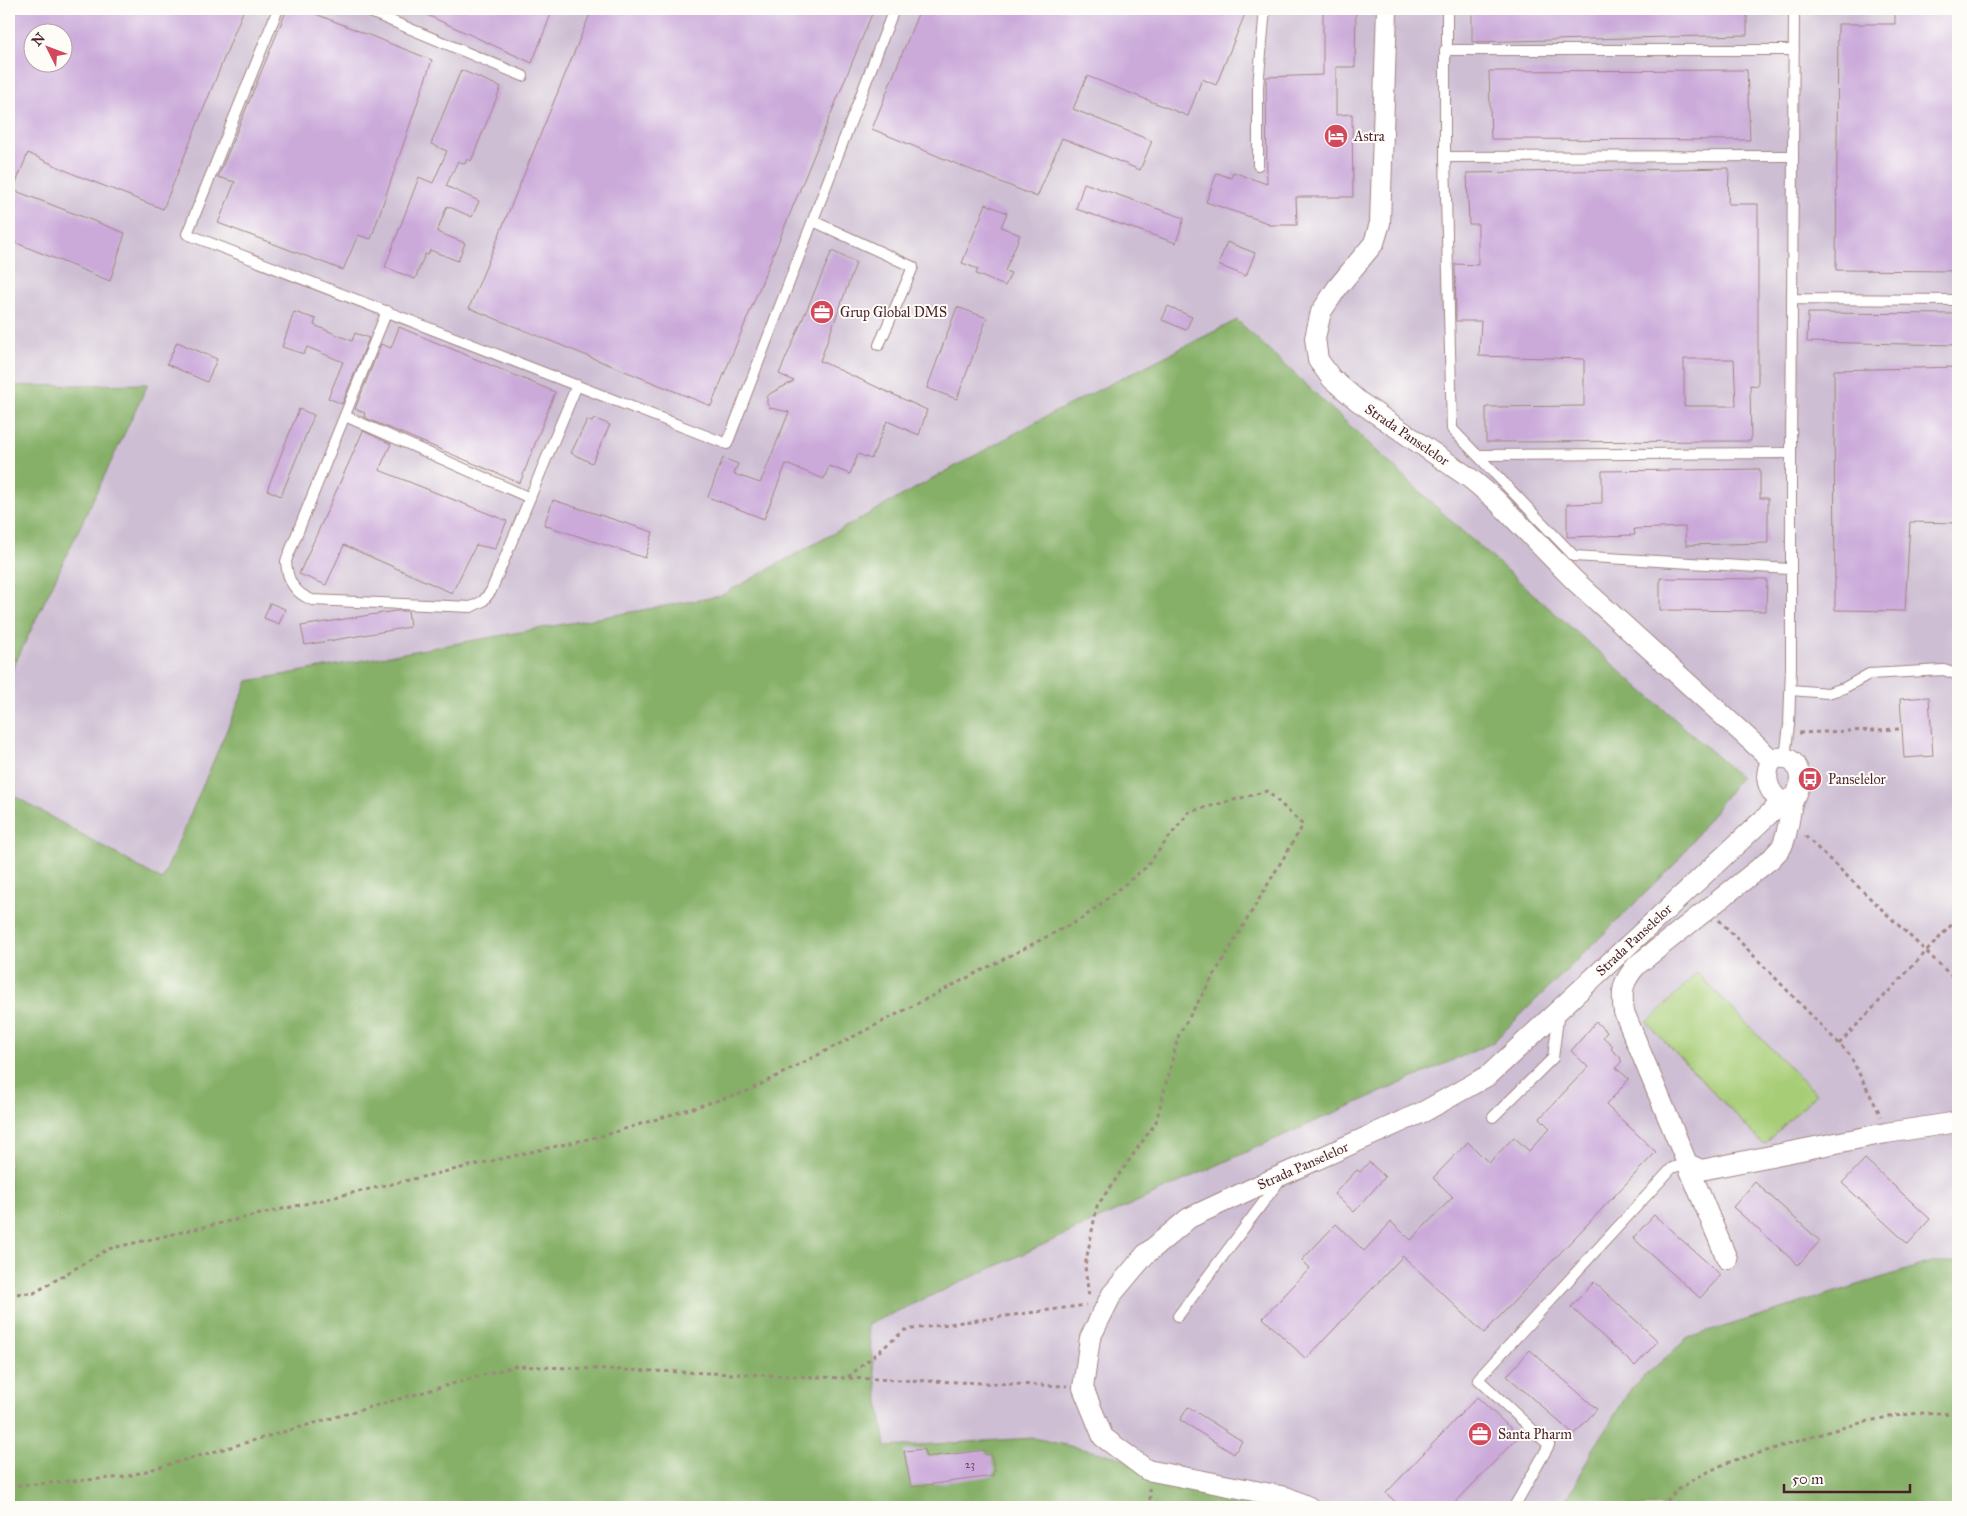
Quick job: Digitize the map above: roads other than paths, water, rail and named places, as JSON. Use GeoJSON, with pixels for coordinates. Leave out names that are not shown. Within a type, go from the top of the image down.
{"type":"FeatureCollection","features":[{"type":"Feature","properties":{"kind":"street","name":"Strada Panselelor"},"geometry":{"type":"LineString","coordinates":[[1309,1507],[1286,1497],[1147,1470],[1103,1437],[1082,1388],[1090,1338],[1112,1294],[1145,1255],[1189,1218],[1425,1111],[1489,1076],[1800,786],[1797,767],[1792,761],[1778,758],[1579,585],[1496,499],[1471,479],[1358,401],[1332,379],[1318,360],[1315,338],[1321,312],[1337,288],[1374,243],[1380,223],[1386,9]]}},
{"type":"Feature","properties":{"kind":"street"},"geometry":{"type":"LineString","coordinates":[[1778,758],[1768,769],[1767,782],[1772,794],[1787,800]]}},
{"type":"Feature","properties":{"kind":"street","name":"Strada Panselelor"},"geometry":{"type":"LineString","coordinates":[[1727,1259],[1624,1012],[1623,987],[1628,975],[1637,965],[1772,858],[1782,847],[1788,820],[1787,800]]}},
{"type":"Feature","properties":{"kind":"street"},"geometry":{"type":"LineString","coordinates":[[1686,1163],[1701,1170],[1886,1133],[1958,1122]]}},
{"type":"Feature","properties":{"kind":"lane"},"geometry":{"type":"LineString","coordinates":[[278,9],[187,234],[727,444],[894,9]]}},
{"type":"Feature","properties":{"kind":"lane"},"geometry":{"type":"LineString","coordinates":[[363,9],[523,76]]}},
{"type":"Feature","properties":{"kind":"lane"},"geometry":{"type":"LineString","coordinates":[[1258,164],[1258,86],[1265,9]]}},
{"type":"Feature","properties":{"kind":"lane"},"geometry":{"type":"LineString","coordinates":[[1447,9],[1447,43]]}},
{"type":"Feature","properties":{"kind":"lane"},"geometry":{"type":"LineString","coordinates":[[1778,758],[1789,733],[1791,690],[1790,569],[1794,9]]}},
{"type":"Feature","properties":{"kind":"lane"},"geometry":{"type":"LineString","coordinates":[[1790,569],[1574,556],[1452,430],[1445,157],[1445,50],[1794,50]]}},
{"type":"Feature","properties":{"kind":"lane"},"geometry":{"type":"LineString","coordinates":[[1445,157],[1793,156]]}},
{"type":"Feature","properties":{"kind":"lane"},"geometry":{"type":"LineString","coordinates":[[813,221],[913,267],[880,345]]}},
{"type":"Feature","properties":{"kind":"lane"},"geometry":{"type":"LineString","coordinates":[[1792,299],[1958,300]]}},
{"type":"Feature","properties":{"kind":"lane"},"geometry":{"type":"LineString","coordinates":[[387,312],[286,561],[289,580],[294,588],[312,600],[471,607],[482,601],[490,591],[577,385]]}},
{"type":"Feature","properties":{"kind":"lane"},"geometry":{"type":"LineString","coordinates":[[345,416],[530,498]]}},
{"type":"Feature","properties":{"kind":"lane"},"geometry":{"type":"LineString","coordinates":[[1477,455],[1791,454]]}},
{"type":"Feature","properties":{"kind":"lane"},"geometry":{"type":"LineString","coordinates":[[1791,690],[1828,693],[1844,688],[1869,674],[1944,670],[1958,674]]}},
{"type":"Feature","properties":{"kind":"lane"},"geometry":{"type":"LineString","coordinates":[[1493,1117],[1553,1058],[1559,1010]]}},
{"type":"Feature","properties":{"kind":"lane"},"geometry":{"type":"LineString","coordinates":[[1514,1507],[1549,1445],[1478,1379],[1672,1168],[1686,1163]]}},
{"type":"Feature","properties":{"kind":"lane"},"geometry":{"type":"LineString","coordinates":[[1178,1316],[1285,1174]]}},
{"type":"Feature","properties":{"kind":"place","name":"Astra"},"geometry":{"type":"Point","coordinates":[1336,136]}},
{"type":"Feature","properties":{"kind":"place","name":"Grup Global DMS"},"geometry":{"type":"Point","coordinates":[822,312]}},
{"type":"Feature","properties":{"kind":"place","name":"Panselelor"},"geometry":{"type":"Point","coordinates":[1810,779]}},
{"type":"Feature","properties":{"kind":"place","name":"Santa Pharm"},"geometry":{"type":"Point","coordinates":[1480,1434]}}]}
